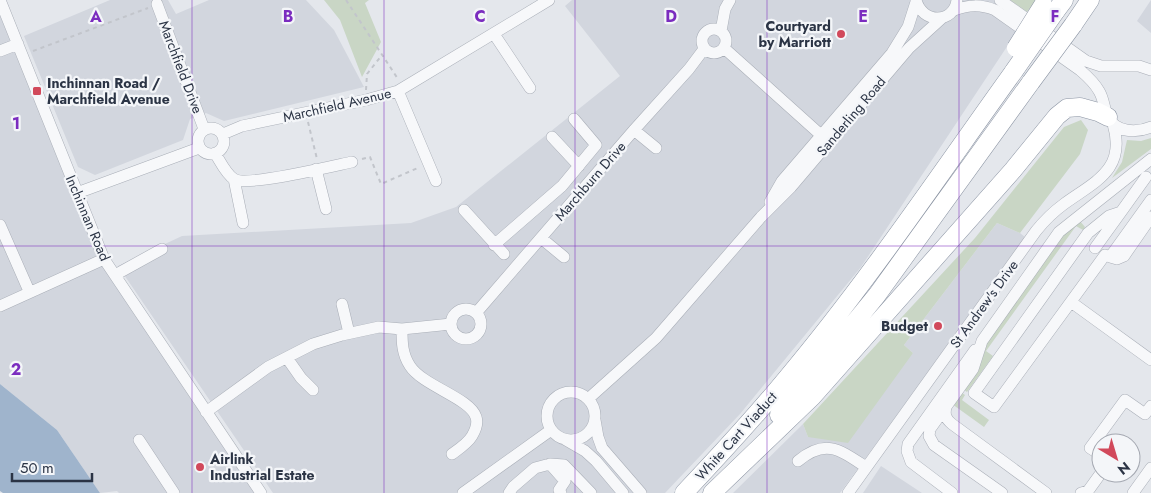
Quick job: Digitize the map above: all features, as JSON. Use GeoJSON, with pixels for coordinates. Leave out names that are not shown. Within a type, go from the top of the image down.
{"type":"FeatureCollection","features":[{"type":"Feature","properties":{"kind":"highway"},"geometry":{"type":"LineString","coordinates":[[807,392],[1090,0]]}},
{"type":"Feature","properties":{"kind":"highway","name":"White Cart Viaduct"},"geometry":{"type":"LineString","coordinates":[[684,493],[742,430],[819,339],[922,201],[1052,4]]}},
{"type":"Feature","properties":{"kind":"highway"},"geometry":{"type":"LineString","coordinates":[[807,392],[1013,170],[1057,116],[1067,108],[1080,107],[1098,112],[1111,120]]}},
{"type":"Feature","properties":{"kind":"highway","name":"White Cart Viaduct"},"geometry":{"type":"LineString","coordinates":[[712,493],[807,392]]}},
{"type":"Feature","properties":{"kind":"street","name":"Inchinnan Road"},"geometry":{"type":"LineString","coordinates":[[0,0],[104,259],[261,493]]}},
{"type":"Feature","properties":{"kind":"street","name":"Marchfield Avenue"},"geometry":{"type":"LineString","coordinates":[[223,134],[242,126],[366,100],[401,89],[549,0]]}},
{"type":"Feature","properties":{"kind":"street"},"geometry":{"type":"LineString","coordinates":[[1000,0],[1086,61],[1100,66],[1147,68]]}},
{"type":"Feature","properties":{"kind":"street"},"geometry":{"type":"LineString","coordinates":[[916,1],[923,13],[929,17],[942,18]]}},
{"type":"Feature","properties":{"kind":"street","name":"Sanderling Road"},"geometry":{"type":"LineString","coordinates":[[761,217],[782,181],[892,53],[908,27],[916,1]]}},
{"type":"Feature","properties":{"kind":"street","name":"Marchfield Drive"},"geometry":{"type":"LineString","coordinates":[[157,4],[204,129]]}},
{"type":"Feature","properties":{"kind":"street"},"geometry":{"type":"LineString","coordinates":[[704,49],[712,53],[724,48],[726,39],[721,31],[727,5]]}},
{"type":"Feature","properties":{"kind":"street","name":"Sanderling Road"},"geometry":{"type":"LineString","coordinates":[[588,399],[656,338],[761,217],[791,187],[909,48],[956,5]]}},
{"type":"Feature","properties":{"kind":"street","name":"St Andrew's Drive"},"geometry":{"type":"LineString","coordinates":[[848,493],[1036,232],[1056,211],[1095,183],[1107,171],[1116,150],[1116,132],[1100,92],[1080,70],[995,10],[987,7],[956,5]]}},
{"type":"Feature","properties":{"kind":"street","name":"Marchburn Drive"},"geometry":{"type":"LineString","coordinates":[[476,313],[689,69],[704,49],[701,41],[703,34],[714,28],[721,31]]}},
{"type":"Feature","properties":{"kind":"street"},"geometry":{"type":"LineString","coordinates":[[494,34],[530,88]]}},
{"type":"Feature","properties":{"kind":"street"},"geometry":{"type":"LineString","coordinates":[[724,48],[822,136]]}},
{"type":"Feature","properties":{"kind":"street"},"geometry":{"type":"LineString","coordinates":[[0,51],[20,50]]}},
{"type":"Feature","properties":{"kind":"street"},"geometry":{"type":"LineString","coordinates":[[401,89],[436,181]]}},
{"type":"Feature","properties":{"kind":"street"},"geometry":{"type":"LineString","coordinates":[[494,245],[562,186],[596,145],[574,120]]}},
{"type":"Feature","properties":{"kind":"street"},"geometry":{"type":"LineString","coordinates":[[1111,120],[1119,128],[1132,131],[1151,127]]}},
{"type":"Feature","properties":{"kind":"street"},"geometry":{"type":"LineString","coordinates":[[215,154],[224,143],[223,134],[217,129],[204,129],[198,139],[199,148],[206,153],[215,154],[234,179],[243,224]]}},
{"type":"Feature","properties":{"kind":"street"},"geometry":{"type":"LineString","coordinates":[[634,130],[656,148]]}},
{"type":"Feature","properties":{"kind":"street"},"geometry":{"type":"LineString","coordinates":[[552,137],[579,166]]}},
{"type":"Feature","properties":{"kind":"street"},"geometry":{"type":"LineString","coordinates":[[77,193],[199,148]]}},
{"type":"Feature","properties":{"kind":"street"},"geometry":{"type":"LineString","coordinates":[[952,493],[911,462],[907,451],[908,444],[1059,232],[1151,159]]}},
{"type":"Feature","properties":{"kind":"street"},"geometry":{"type":"LineString","coordinates":[[234,179],[243,181],[262,180],[352,162]]}},
{"type":"Feature","properties":{"kind":"street"},"geometry":{"type":"LineString","coordinates":[[318,169],[326,209]]}},
{"type":"Feature","properties":{"kind":"street"},"geometry":{"type":"LineString","coordinates":[[1095,248],[1146,177]]}},
{"type":"Feature","properties":{"kind":"street"},"geometry":{"type":"LineString","coordinates":[[562,186],[576,197]]}},
{"type":"Feature","properties":{"kind":"street"},"geometry":{"type":"LineString","coordinates":[[1120,212],[1109,216],[1083,239],[974,393],[994,406],[1070,302],[1151,200]]}},
{"type":"Feature","properties":{"kind":"street"},"geometry":{"type":"LineString","coordinates":[[1108,256],[1115,256],[1120,252],[1151,208]]}},
{"type":"Feature","properties":{"kind":"street"},"geometry":{"type":"LineString","coordinates":[[464,210],[504,254]]}},
{"type":"Feature","properties":{"kind":"street"},"geometry":{"type":"LineString","coordinates":[[1083,239],[1108,256],[1117,259],[1124,256],[1151,218]]}},
{"type":"Feature","properties":{"kind":"street"},"geometry":{"type":"LineString","coordinates":[[0,225],[29,291]]}},
{"type":"Feature","properties":{"kind":"street"},"geometry":{"type":"LineString","coordinates":[[541,238],[564,257]]}},
{"type":"Feature","properties":{"kind":"street"},"geometry":{"type":"LineString","coordinates":[[115,275],[162,249]]}},
{"type":"Feature","properties":{"kind":"street"},"geometry":{"type":"LineString","coordinates":[[0,306],[25,295],[29,291],[104,259]]}},
{"type":"Feature","properties":{"kind":"street"},"geometry":{"type":"LineString","coordinates":[[1070,302],[1151,360]]}},
{"type":"Feature","properties":{"kind":"street"},"geometry":{"type":"LineString","coordinates":[[342,304],[349,333]]}},
{"type":"Feature","properties":{"kind":"street"},"geometry":{"type":"LineString","coordinates":[[469,309],[476,313],[480,317],[481,327],[476,335],[463,338],[458,336],[452,329],[451,324],[452,319],[459,310],[469,309]]}},
{"type":"Feature","properties":{"kind":"street"},"geometry":{"type":"LineString","coordinates":[[206,412],[268,368],[313,344],[349,333],[379,328],[451,324]]}},
{"type":"Feature","properties":{"kind":"street"},"geometry":{"type":"LineString","coordinates":[[402,328],[402,349],[409,365],[424,381],[444,390],[469,408],[476,417],[476,428],[472,437],[452,454]]}},
{"type":"Feature","properties":{"kind":"street"},"geometry":{"type":"LineString","coordinates":[[982,341],[973,369],[930,429],[931,441],[1002,493]]}},
{"type":"Feature","properties":{"kind":"street"},"geometry":{"type":"LineString","coordinates":[[287,358],[301,378],[313,390]]}},
{"type":"Feature","properties":{"kind":"street"},"geometry":{"type":"LineString","coordinates":[[623,493],[586,451],[551,430],[546,417],[549,404],[559,394],[572,391],[578,392],[588,399],[594,410],[598,438],[602,448],[641,493]]}},
{"type":"Feature","properties":{"kind":"street"},"geometry":{"type":"LineString","coordinates":[[1101,433],[1124,400],[1145,414],[1151,406]]}},
{"type":"Feature","properties":{"kind":"street"},"geometry":{"type":"LineString","coordinates":[[946,407],[947,420],[1046,493]]}},
{"type":"Feature","properties":{"kind":"street"},"geometry":{"type":"LineString","coordinates":[[564,439],[575,440],[586,435],[595,420]]}},
{"type":"Feature","properties":{"kind":"street"},"geometry":{"type":"LineString","coordinates":[[463,493],[551,430]]}},
{"type":"Feature","properties":{"kind":"street"},"geometry":{"type":"LineString","coordinates":[[139,440],[174,493]]}},
{"type":"Feature","properties":{"kind":"street"},"geometry":{"type":"LineString","coordinates":[[798,461],[806,454],[820,448],[833,447],[866,467]]}},
{"type":"Feature","properties":{"kind":"street"},"geometry":{"type":"LineString","coordinates":[[550,464],[565,481],[559,491]]}},
{"type":"Feature","properties":{"kind":"street"},"geometry":{"type":"LineString","coordinates":[[510,493],[513,487],[535,468],[550,464],[564,465],[591,493]]}},
{"type":"Feature","properties":{"kind":"street"},"geometry":{"type":"LineString","coordinates":[[1133,493],[1151,468]]}},
{"type":"Feature","properties":{"kind":"street"},"geometry":{"type":"LineString","coordinates":[[1081,493],[1088,491],[1094,483]]}},
{"type":"Feature","properties":{"kind":"path"},"geometry":{"type":"LineString","coordinates":[[346,0],[382,54],[401,89]]}},
{"type":"Feature","properties":{"kind":"path"},"geometry":{"type":"LineString","coordinates":[[20,50],[157,4]]}},
{"type":"Feature","properties":{"kind":"path"},"geometry":{"type":"LineString","coordinates":[[366,100],[367,74],[382,54]]}},
{"type":"Feature","properties":{"kind":"path"},"geometry":{"type":"LineString","coordinates":[[306,112],[318,169]]}},
{"type":"Feature","properties":{"kind":"path"},"geometry":{"type":"LineString","coordinates":[[352,162],[370,157],[381,184],[429,163]]}},
{"type":"Feature","properties":{"kind":"shaded area"},"geometry":{"type":"Polygon","coordinates":[[[110,0],[168,0],[176,14],[209,0],[306,0],[334,30],[364,87],[224,121],[206,113],[190,119],[183,140],[95,175],[78,167],[24,36],[110,0]]]}},
{"type":"Feature","properties":{"kind":"shaded area"},"geometry":{"type":"Polygon","coordinates":[[[572,0],[1008,0],[1028,15],[861,267],[740,414],[665,493],[273,493],[118,266],[182,236],[411,223],[456,207],[620,76],[565,6],[572,0]]]}},
{"type":"Feature","properties":{"kind":"shaded area"},"geometry":{"type":"Polygon","coordinates":[[[1151,0],[1151,33],[1137,21],[1151,0]]]}},
{"type":"Feature","properties":{"kind":"shaded area"},"geometry":{"type":"Polygon","coordinates":[[[0,15],[98,257],[255,493],[119,493],[117,491],[100,493],[57,430],[0,384],[0,15]]]}},
{"type":"Feature","properties":{"kind":"shaded area"},"geometry":{"type":"Polygon","coordinates":[[[997,223],[1020,233],[1026,238],[840,493],[733,493],[803,424],[808,437],[913,353],[904,345],[997,223]]]}},
{"type":"Feature","properties":{"kind":"shaded area"},"geometry":{"type":"Polygon","coordinates":[[[881,466],[922,493],[863,493],[881,466]]]}},
{"type":"Feature","properties":{"kind":"green space"},"geometry":{"type":"Polygon","coordinates":[[[324,0],[369,0],[365,3],[381,42],[362,77],[340,20],[324,0]]]}},
{"type":"Feature","properties":{"kind":"green space"},"geometry":{"type":"Polygon","coordinates":[[[1010,0],[1036,0],[1027,12],[1010,0]]]}},
{"type":"Feature","properties":{"kind":"green space"},"geometry":{"type":"Polygon","coordinates":[[[1081,120],[1088,130],[1080,154],[1020,233],[997,223],[904,345],[913,353],[848,443],[808,437],[803,424],[975,238],[1064,127],[1081,120]]]}},
{"type":"Feature","properties":{"kind":"green space"},"geometry":{"type":"Polygon","coordinates":[[[1151,138],[1151,149],[1112,178],[1122,162],[1127,140],[1141,141],[1151,138]]]}},
{"type":"Feature","properties":{"kind":"green space"},"geometry":{"type":"Polygon","coordinates":[[[1079,220],[1085,227],[1083,230],[1076,226],[986,351],[993,356],[967,392],[963,389],[987,341],[1063,235],[1079,220]]]}},
{"type":"Feature","properties":{"kind":"green space"},"geometry":{"type":"Polygon","coordinates":[[[961,392],[965,395],[962,400],[989,420],[984,427],[952,404],[961,392]]]}},
{"type":"Feature","properties":{"kind":"water"},"geometry":{"type":"Polygon","coordinates":[[[0,384],[57,430],[100,493],[3,493],[0,491],[0,384]]]}},
{"type":"Feature","properties":{"kind":"place","name":"Courtyard by Marriott"},"geometry":{"type":"Point","coordinates":[841,34]}},
{"type":"Feature","properties":{"kind":"place","name":"Inchinnan Road / Marchfield Avenue"},"geometry":{"type":"Point","coordinates":[37,91]}},
{"type":"Feature","properties":{"kind":"place","name":"Budget"},"geometry":{"type":"Point","coordinates":[938,326]}},
{"type":"Feature","properties":{"kind":"place","name":"Airlink Industrial Estate"},"geometry":{"type":"Point","coordinates":[200,467]}}]}
